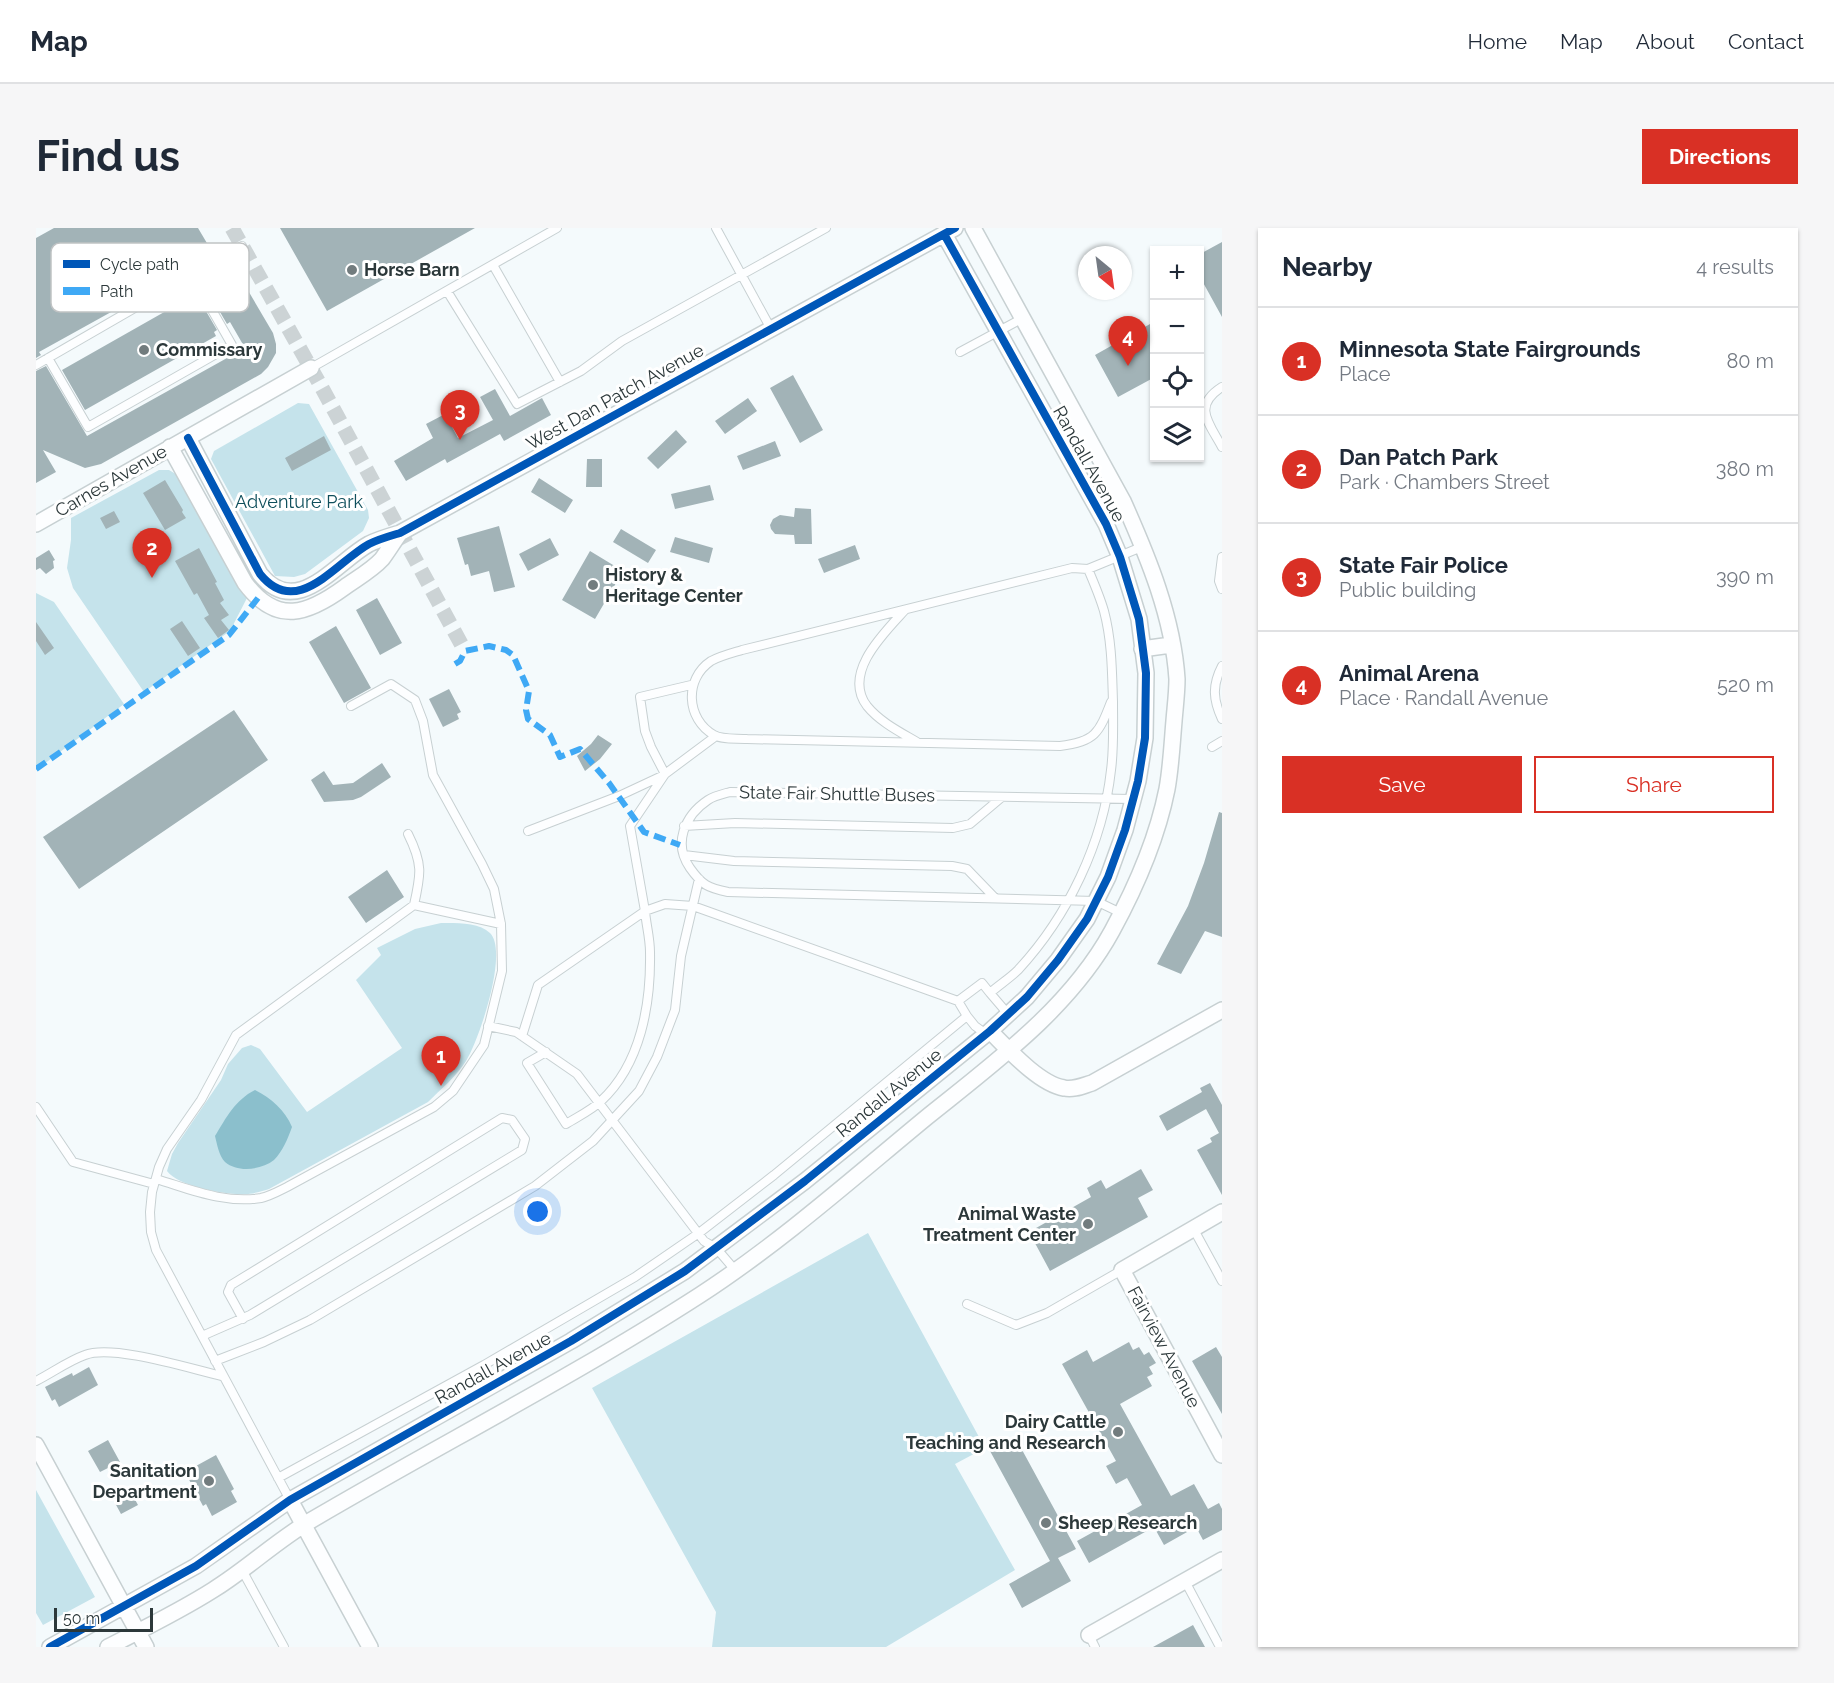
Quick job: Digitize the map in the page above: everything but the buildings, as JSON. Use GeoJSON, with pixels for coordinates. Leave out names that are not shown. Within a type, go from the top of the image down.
{"type":"FeatureCollection","features":[{"type":"Feature","properties":{"kind":"street","name":"Randall Avenue"},"geometry":{"type":"LineString","coordinates":[[108,1647],[212,1591],[303,1524],[585,1366],[686,1304],[735,1270],[822,1204],[1009,1050],[1047,1015],[1110,936],[1132,891],[1152,841],[1167,790],[1177,680],[1167,618],[1143,546],[1123,501],[973,228]]}},
{"type":"Feature","properties":{"kind":"street","name":"Randall Avenue"},"geometry":{"type":"LineString","coordinates":[[50,1647],[196,1566],[290,1500],[580,1336],[717,1249],[805,1181],[988,1032],[1027,997],[1058,960],[1087,919],[1108,877],[1125,830],[1145,738],[1146,673],[1138,620],[1120,557],[1106,524],[998,331],[950,231]]}},
{"type":"Feature","properties":{"kind":"street","name":"West Dan Patch Avenue"},"geometry":{"type":"LineString","coordinates":[[188,438],[260,574],[273,587],[290,592],[309,588],[369,544],[400,532],[950,231]]}},
{"type":"Feature","properties":{"kind":"street","name":"Carnes Avenue"},"geometry":{"type":"LineString","coordinates":[[36,524],[311,368]]}},
{"type":"Feature","properties":{"kind":"street","name":"West Dan Patch Avenue"},"geometry":{"type":"LineString","coordinates":[[170,447],[245,584],[262,602],[286,610],[307,609],[328,599],[381,561],[400,532]]}},
{"type":"Feature","properties":{"kind":"street"},"geometry":{"type":"LineString","coordinates":[[1142,649],[1171,645]]}},
{"type":"Feature","properties":{"kind":"street"},"geometry":{"type":"LineString","coordinates":[[988,1032],[1053,1085],[1077,1088],[1092,1083],[1222,1010]]}},
{"type":"Feature","properties":{"kind":"street"},"geometry":{"type":"LineString","coordinates":[[1122,1270],[1222,1212]]}},
{"type":"Feature","properties":{"kind":"street","name":"Fairview Avenue"},"geometry":{"type":"LineString","coordinates":[[1122,1270],[1222,1455]]}},
{"type":"Feature","properties":{"kind":"street"},"geometry":{"type":"LineString","coordinates":[[36,1445],[146,1647]]}},
{"type":"Feature","properties":{"kind":"street"},"geometry":{"type":"LineString","coordinates":[[290,1500],[370,1647]]}},
{"type":"Feature","properties":{"kind":"street"},"geometry":{"type":"LineString","coordinates":[[1092,1641],[1222,1560]]}},
{"type":"Feature","properties":{"kind":"lane"},"geometry":{"type":"LineString","coordinates":[[311,368],[557,228]]}},
{"type":"Feature","properties":{"kind":"lane"},"geometry":{"type":"LineString","coordinates":[[716,228],[771,328]]}},
{"type":"Feature","properties":{"kind":"lane"},"geometry":{"type":"LineString","coordinates":[[447,291],[517,404],[581,371],[622,341],[826,228]]}},
{"type":"Feature","properties":{"kind":"lane"},"geometry":{"type":"LineString","coordinates":[[493,265],[560,382]]}},
{"type":"Feature","properties":{"kind":"lane"},"geometry":{"type":"LineString","coordinates":[[36,364],[127,312]]}},
{"type":"Feature","properties":{"kind":"lane"},"geometry":{"type":"LineString","coordinates":[[48,358],[88,427],[232,345],[213,312]]}},
{"type":"Feature","properties":{"kind":"lane"},"geometry":{"type":"LineString","coordinates":[[960,352],[1023,318]]}},
{"type":"Feature","properties":{"kind":"lane"},"geometry":{"type":"LineString","coordinates":[[1222,387],[1210,395],[1205,404],[1206,417],[1222,447]]}},
{"type":"Feature","properties":{"kind":"lane"},"geometry":{"type":"LineString","coordinates":[[1113,698],[1102,727],[1080,744],[1060,746],[747,739],[716,736],[706,728],[695,713],[692,685],[701,670],[712,661],[742,650],[1072,568],[1088,569],[1143,546]]}},
{"type":"Feature","properties":{"kind":"lane"},"geometry":{"type":"LineString","coordinates":[[1222,557],[1220,573],[1222,589]]}},
{"type":"Feature","properties":{"kind":"lane"},"geometry":{"type":"LineString","coordinates":[[990,993],[1023,964],[1040,944],[1083,871],[1100,827],[1111,771],[1112,665],[1104,612],[1088,569]]}},
{"type":"Feature","properties":{"kind":"lane"},"geometry":{"type":"LineString","coordinates":[[906,609],[876,644],[862,669],[859,681],[862,698],[867,706],[895,729],[920,743]]}},
{"type":"Feature","properties":{"kind":"lane"},"geometry":{"type":"LineString","coordinates":[[1222,666],[1214,691],[1214,703],[1222,719]]}},
{"type":"Feature","properties":{"kind":"lane"},"geometry":{"type":"LineString","coordinates":[[36,1107],[73,1162],[219,1198],[240,1200],[263,1198],[287,1187],[434,1107],[453,1091],[484,1045],[502,971],[501,924],[494,889],[433,775],[423,721],[415,700],[391,684],[351,706]]}},
{"type":"Feature","properties":{"kind":"lane"},"geometry":{"type":"LineString","coordinates":[[665,774],[645,731],[640,697],[692,685]]}},
{"type":"Feature","properties":{"kind":"lane"},"geometry":{"type":"LineString","coordinates":[[528,831],[619,796],[665,774],[716,736]]}},
{"type":"Feature","properties":{"kind":"lane"},"geometry":{"type":"LineString","coordinates":[[1212,747],[1222,741]]}},
{"type":"Feature","properties":{"kind":"lane"},"geometry":{"type":"LineString","coordinates":[[546,1052],[527,1062],[566,1124],[600,1103],[616,1085],[631,1060],[648,1006],[650,951],[630,826],[665,774]]}},
{"type":"Feature","properties":{"kind":"lane","name":"State Fair Shuttle Buses"},"geometry":{"type":"LineString","coordinates":[[684,826],[708,800],[730,792],[1133,800]]}},
{"type":"Feature","properties":{"kind":"lane","name":"State Fair Shuttle Buses"},"geometry":{"type":"LineString","coordinates":[[684,826],[735,823],[953,828],[970,824],[1002,797]]}},
{"type":"Feature","properties":{"kind":"lane"},"geometry":{"type":"LineString","coordinates":[[684,826],[680,844],[688,865],[710,889],[728,892],[1096,901],[1121,913]]}},
{"type":"Feature","properties":{"kind":"lane"},"geometry":{"type":"LineString","coordinates":[[290,1500],[156,1250],[150,1212],[155,1181],[167,1149],[201,1100],[236,1035],[414,905],[420,866],[417,852],[408,834]]}},
{"type":"Feature","properties":{"kind":"lane"},"geometry":{"type":"LineString","coordinates":[[684,855],[734,861],[952,866],[967,869],[995,898]]}},
{"type":"Feature","properties":{"kind":"lane"},"geometry":{"type":"LineString","coordinates":[[215,1360],[264,1342],[310,1320],[504,1204],[562,1166],[593,1141],[639,1091],[657,1057],[675,1010],[681,956],[699,879]]}},
{"type":"Feature","properties":{"kind":"lane"},"geometry":{"type":"LineString","coordinates":[[522,1036],[538,985],[645,911],[664,904],[693,906],[958,1000],[975,1026],[988,1032]]}},
{"type":"Feature","properties":{"kind":"lane"},"geometry":{"type":"LineString","coordinates":[[414,905],[501,924]]}},
{"type":"Feature","properties":{"kind":"lane"},"geometry":{"type":"LineString","coordinates":[[958,1000],[982,983],[1008,1014]]}},
{"type":"Feature","properties":{"kind":"lane"},"geometry":{"type":"LineString","coordinates":[[278,1478],[568,1317],[635,1277],[699,1233],[774,1175],[967,1016]]}},
{"type":"Feature","properties":{"kind":"lane"},"geometry":{"type":"LineString","coordinates":[[488,1026],[516,1032],[577,1074],[704,1242],[717,1249],[735,1270]]}},
{"type":"Feature","properties":{"kind":"lane"},"geometry":{"type":"LineString","coordinates":[[202,1336],[243,1319],[522,1150],[525,1139],[512,1120],[502,1118],[231,1285],[228,1292],[243,1319]]}},
{"type":"Feature","properties":{"kind":"lane"},"geometry":{"type":"LineString","coordinates":[[1193,1228],[1222,1281]]}},
{"type":"Feature","properties":{"kind":"lane"},"geometry":{"type":"LineString","coordinates":[[967,1304],[1016,1325],[1047,1313],[1122,1270]]}},
{"type":"Feature","properties":{"kind":"lane"},"geometry":{"type":"LineString","coordinates":[[36,1382],[85,1355],[101,1351],[124,1353],[222,1376]]}},
{"type":"Feature","properties":{"kind":"lane"},"geometry":{"type":"LineString","coordinates":[[242,1570],[284,1647]]}},
{"type":"Feature","properties":{"kind":"lane"},"geometry":{"type":"LineString","coordinates":[[1185,1581],[1220,1647]]}},
{"type":"Feature","properties":{"kind":"green space","name":"Adventure Park"},"geometry":{"type":"Polygon","coordinates":[[[298,403],[309,404],[368,510],[369,518],[363,531],[305,574],[294,577],[275,576],[211,459],[214,451],[298,403]]]}},
{"type":"Feature","properties":{"kind":"green space"},"geometry":{"type":"Polygon","coordinates":[[[159,470],[169,470],[179,476],[247,598],[230,631],[144,692],[73,588],[67,568],[71,518],[159,470]]]}},
{"type":"Feature","properties":{"kind":"green space"},"geometry":{"type":"Polygon","coordinates":[[[36,593],[54,602],[124,704],[36,770],[36,593]]]}},
{"type":"Feature","properties":{"kind":"green space"},"geometry":{"type":"Polygon","coordinates":[[[441,923],[467,924],[485,929],[495,943],[496,958],[490,996],[472,1050],[458,1072],[428,1102],[269,1189],[258,1192],[232,1194],[212,1191],[181,1181],[167,1171],[178,1143],[221,1080],[228,1064],[242,1048],[251,1045],[260,1049],[307,1112],[402,1048],[356,980],[381,955],[377,948],[415,929],[441,923]]]}},
{"type":"Feature","properties":{"kind":"green space"},"geometry":{"type":"Polygon","coordinates":[[[868,1233],[985,1448],[955,1464],[1015,1570],[886,1647],[712,1647],[716,1612],[592,1388],[868,1233]]]}},
{"type":"Feature","properties":{"kind":"green space"},"geometry":{"type":"Polygon","coordinates":[[[36,1490],[95,1597],[43,1625],[36,1613],[36,1490]]]}},
{"type":"Feature","properties":{"kind":"water"},"geometry":{"type":"Polygon","coordinates":[[[255,1090],[277,1105],[286,1115],[292,1127],[283,1149],[274,1160],[256,1168],[236,1168],[223,1159],[215,1136],[236,1104],[255,1090]]]}},
{"type":"Feature","properties":{"kind":"tunnel"},"geometry":{"type":"LineString","coordinates":[[232,228],[240,243]]}},
{"type":"Feature","properties":{"kind":"tunnel"},"geometry":{"type":"LineString","coordinates":[[249,258],[465,651]]}},
{"type":"Feature","properties":{"kind":"marked path"},"geometry":{"type":"LineString","coordinates":[[36,769],[229,635],[258,598]]}},
{"type":"Feature","properties":{"kind":"marked path"},"geometry":{"type":"LineString","coordinates":[[455,664],[460,661],[465,651],[489,646],[506,650],[513,655],[529,691],[526,710],[528,719],[550,735],[560,757],[580,749],[609,783],[644,832],[680,845]]}},
{"type":"Feature","properties":{"kind":"cycle path"},"geometry":{"type":"LineString","coordinates":[[188,438],[260,574],[274,587],[288,591],[302,589],[330,574],[369,544],[400,533],[955,228]]}},
{"type":"Feature","properties":{"kind":"cycle path"},"geometry":{"type":"LineString","coordinates":[[50,1647],[196,1566],[290,1500],[571,1341],[685,1271],[805,1181],[990,1031],[1027,997],[1058,960],[1087,919],[1108,877],[1125,830],[1138,781],[1145,738],[1146,673],[1139,619],[1120,557],[1106,524],[944,234]]}},
{"type":"Feature","properties":{"kind":"place","name":"Horse Barn"},"geometry":{"type":"Point","coordinates":[352,270]}},
{"type":"Feature","properties":{"kind":"place","name":"Commissary"},"geometry":{"type":"Point","coordinates":[144,350]}},
{"type":"Feature","properties":{"kind":"place","name":"Animal Arena"},"geometry":{"type":"Point","coordinates":[1128,366]}},
{"type":"Feature","properties":{"kind":"place","name":"State Fair Police"},"geometry":{"type":"Point","coordinates":[460,440]}},
{"type":"Feature","properties":{"kind":"place","name":"Dan Patch Park"},"geometry":{"type":"Point","coordinates":[152,578]}},
{"type":"Feature","properties":{"kind":"place","name":"History & Heritage Center"},"geometry":{"type":"Point","coordinates":[593,585]}},
{"type":"Feature","properties":{"kind":"place","name":"Minnesota State Fairgrounds"},"geometry":{"type":"Point","coordinates":[441,1086]}},
{"type":"Feature","properties":{"kind":"place","name":"Animal Waste Treatment Center"},"geometry":{"type":"Point","coordinates":[1088,1224]}},
{"type":"Feature","properties":{"kind":"place","name":"Dairy Cattle Teaching and Research"},"geometry":{"type":"Point","coordinates":[1118,1432]}},
{"type":"Feature","properties":{"kind":"place","name":"Sanitation Department"},"geometry":{"type":"Point","coordinates":[209,1481]}},
{"type":"Feature","properties":{"kind":"place","name":"Sheep Research"},"geometry":{"type":"Point","coordinates":[1046,1523]}}]}
